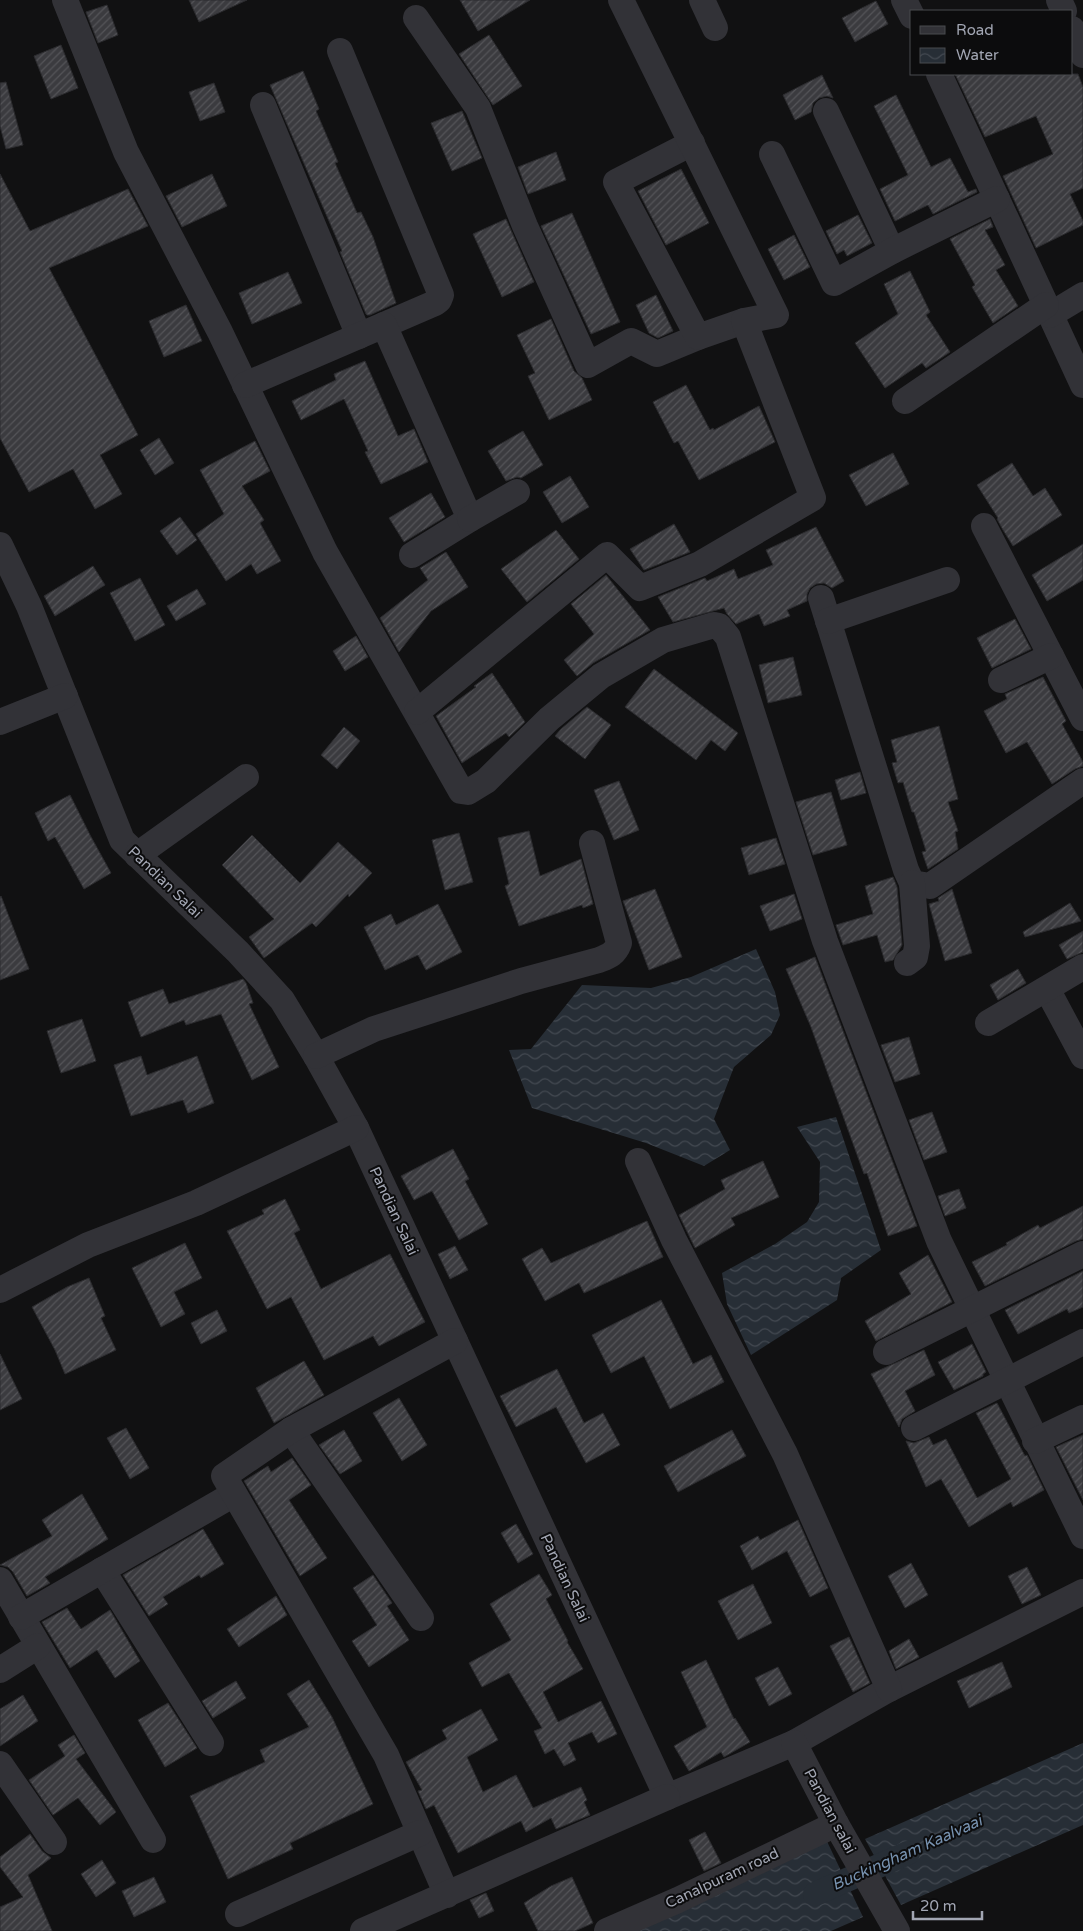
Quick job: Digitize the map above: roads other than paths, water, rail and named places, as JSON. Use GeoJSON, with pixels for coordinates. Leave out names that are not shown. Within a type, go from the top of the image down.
{"type":"FeatureCollection","features":[{"type":"Feature","properties":{"kind":"street"},"geometry":{"type":"LineString","coordinates":[[65,0],[126,152],[220,332],[326,552],[461,790],[468,792],[486,781],[549,719],[601,676],[670,637],[714,625],[719,626],[724,631],[731,646],[825,941],[939,1241],[1035,1441],[1074,1497],[1083,1536]]}},
{"type":"Feature","properties":{"kind":"street"},"geometry":{"type":"LineString","coordinates":[[416,18],[478,108],[525,226],[588,364],[631,341],[657,354],[744,321],[776,315],[621,0]]}},
{"type":"Feature","properties":{"kind":"street"},"geometry":{"type":"LineString","coordinates":[[702,0],[715,28]]}},
{"type":"Feature","properties":{"kind":"street"},"geometry":{"type":"LineString","coordinates":[[904,0],[910,12]]}},
{"type":"Feature","properties":{"kind":"street"},"geometry":{"type":"LineString","coordinates":[[1073,31],[1083,55]]}},
{"type":"Feature","properties":{"kind":"street"},"geometry":{"type":"LineString","coordinates":[[245,385],[435,303],[441,295],[340,51]]}},
{"type":"Feature","properties":{"kind":"street"},"geometry":{"type":"LineString","coordinates":[[939,75],[1083,385]]}},
{"type":"Feature","properties":{"kind":"street"},"geometry":{"type":"LineString","coordinates":[[263,105],[358,336]]}},
{"type":"Feature","properties":{"kind":"street"},"geometry":{"type":"LineString","coordinates":[[826,111],[892,251]]}},
{"type":"Feature","properties":{"kind":"street"},"geometry":{"type":"LineString","coordinates":[[692,143],[616,182],[698,337]]}},
{"type":"Feature","properties":{"kind":"street"},"geometry":{"type":"LineString","coordinates":[[772,154],[834,283],[892,251],[997,199]]}},
{"type":"Feature","properties":{"kind":"street"},"geometry":{"type":"LineString","coordinates":[[906,401],[1048,310],[1083,294]]}},
{"type":"Feature","properties":{"kind":"street"},"geometry":{"type":"LineString","coordinates":[[417,712],[607,555],[640,588],[700,564],[813,498],[744,321]]}},
{"type":"Feature","properties":{"kind":"street"},"geometry":{"type":"LineString","coordinates":[[384,325],[470,519]]}},
{"type":"Feature","properties":{"kind":"street"},"geometry":{"type":"LineString","coordinates":[[412,555],[517,492]]}},
{"type":"Feature","properties":{"kind":"street"},"geometry":{"type":"LineString","coordinates":[[984,526],[1083,718]]}},
{"type":"Feature","properties":{"kind":"street","name":"Pandian Salai"},"geometry":{"type":"LineString","coordinates":[[0,545],[29,606],[122,840],[238,952],[282,1000],[356,1128],[667,1797]]}},
{"type":"Feature","properties":{"kind":"street"},"geometry":{"type":"LineString","coordinates":[[907,963],[915,957],[917,946],[912,883],[906,870],[825,610],[947,580]]}},
{"type":"Feature","properties":{"kind":"street"},"geometry":{"type":"LineString","coordinates":[[1001,680],[1051,656]]}},
{"type":"Feature","properties":{"kind":"street"},"geometry":{"type":"LineString","coordinates":[[0,722],[65,696]]}},
{"type":"Feature","properties":{"kind":"street"},"geometry":{"type":"LineString","coordinates":[[137,855],[246,777]]}},
{"type":"Feature","properties":{"kind":"street"},"geometry":{"type":"LineString","coordinates":[[912,883],[930,886],[1083,781]]}},
{"type":"Feature","properties":{"kind":"street"},"geometry":{"type":"LineString","coordinates":[[316,1056],[374,1029],[521,981],[599,960],[616,951],[619,943],[592,843]]}},
{"type":"Feature","properties":{"kind":"street"},"geometry":{"type":"LineString","coordinates":[[988,1023],[1083,967]]}},
{"type":"Feature","properties":{"kind":"street"},"geometry":{"type":"LineString","coordinates":[[1047,989],[1083,1056]]}},
{"type":"Feature","properties":{"kind":"street"},"geometry":{"type":"LineString","coordinates":[[0,1290],[88,1245],[196,1203],[356,1128]]}},
{"type":"Feature","properties":{"kind":"street"},"geometry":{"type":"LineString","coordinates":[[638,1161],[674,1240],[785,1454],[889,1689]]}},
{"type":"Feature","properties":{"kind":"street"},"geometry":{"type":"LineString","coordinates":[[886,1352],[1083,1254]]}},
{"type":"Feature","properties":{"kind":"street"},"geometry":{"type":"LineString","coordinates":[[447,1895],[386,1755],[224,1476],[291,1430],[455,1341]]}},
{"type":"Feature","properties":{"kind":"street"},"geometry":{"type":"LineString","coordinates":[[914,1428],[1083,1342]]}},
{"type":"Feature","properties":{"kind":"street"},"geometry":{"type":"LineString","coordinates":[[1035,1441],[1083,1418]]}},
{"type":"Feature","properties":{"kind":"street"},"geometry":{"type":"LineString","coordinates":[[291,1430],[421,1618]]}},
{"type":"Feature","properties":{"kind":"street"},"geometry":{"type":"LineString","coordinates":[[21,1617],[234,1494]]}},
{"type":"Feature","properties":{"kind":"street"},"geometry":{"type":"LineString","coordinates":[[102,1570],[210,1743]]}},
{"type":"Feature","properties":{"kind":"street"},"geometry":{"type":"LineString","coordinates":[[0,1580],[152,1840]]}},
{"type":"Feature","properties":{"kind":"street"},"geometry":{"type":"LineString","coordinates":[[363,1931],[794,1743],[889,1689],[1083,1592]]}},
{"type":"Feature","properties":{"kind":"street"},"geometry":{"type":"LineString","coordinates":[[0,1670],[38,1646]]}},
{"type":"Feature","properties":{"kind":"street","name":"Pandian salai"},"geometry":{"type":"LineString","coordinates":[[794,1743],[836,1824],[896,1931]]}},
{"type":"Feature","properties":{"kind":"street"},"geometry":{"type":"LineString","coordinates":[[0,1764],[54,1842]]}},
{"type":"Feature","properties":{"kind":"street","name":"Canalpuram road"},"geometry":{"type":"LineString","coordinates":[[607,1931],[678,1900],[836,1824]]}},
{"type":"Feature","properties":{"kind":"street"},"geometry":{"type":"LineString","coordinates":[[238,1914],[420,1832]]}},
{"type":"Feature","properties":{"kind":"water"},"geometry":{"type":"Polygon","coordinates":[[[756,949],[775,992],[780,1015],[771,1035],[734,1067],[714,1119],[730,1150],[704,1166],[646,1143],[532,1108],[509,1050],[531,1049],[582,985],[651,988],[691,977],[756,949]]]}},
{"type":"Feature","properties":{"kind":"water"},"geometry":{"type":"Polygon","coordinates":[[[836,1117],[881,1250],[841,1278],[837,1300],[751,1355],[727,1304],[722,1273],[775,1244],[807,1222],[819,1202],[820,1162],[797,1127],[836,1117]]]}},
{"type":"Feature","properties":{"kind":"water"},"geometry":{"type":"Polygon","coordinates":[[[1083,1743],[1083,1825],[901,1905],[865,1839],[1083,1743]]]}},
{"type":"Feature","properties":{"kind":"water"},"geometry":{"type":"Polygon","coordinates":[[[823,1833],[863,1917],[831,1931],[609,1931],[823,1833]]]}},
{"type":"Feature","properties":{"kind":"waterway","name":"Buckingham Kaalvaai"},"geometry":{"type":"LineString","coordinates":[[815,1894],[908,1853]]}}]}
